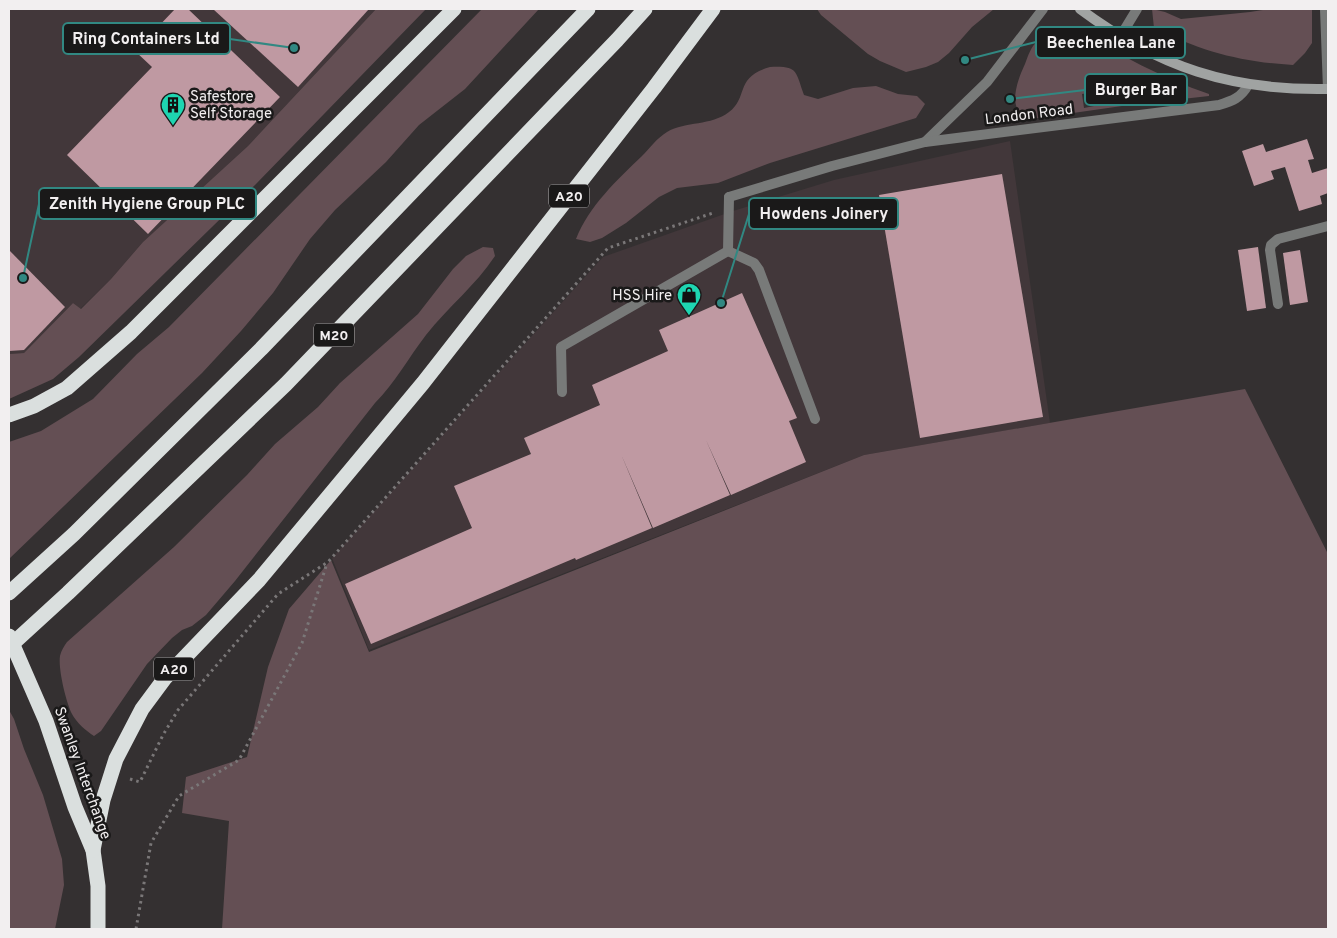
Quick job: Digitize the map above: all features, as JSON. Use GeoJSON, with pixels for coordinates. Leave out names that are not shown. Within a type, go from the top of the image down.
{"type":"FeatureCollection","features":[{"type":"Feature","properties":{"kind":"highway"},"geometry":{"type":"LineString","coordinates":[[9,415],[34,406],[67,388],[131,332],[454,9]]}},
{"type":"Feature","properties":{"kind":"highway","name":"M20"},"geometry":{"type":"LineString","coordinates":[[9,593],[80,527],[261,349],[588,9]]}},
{"type":"Feature","properties":{"kind":"highway","name":"M20"},"geometry":{"type":"LineString","coordinates":[[9,647],[286,384],[645,9]]}},
{"type":"Feature","properties":{"kind":"highway","name":"A20"},"geometry":{"type":"LineString","coordinates":[[93,850],[110,773],[129,731],[142,709],[165,678],[259,580],[424,383],[654,88],[713,9]]}},
{"type":"Feature","properties":{"kind":"highway","name":"Swanley Interchange"},"geometry":{"type":"LineString","coordinates":[[9,634],[35,691],[75,807],[93,850],[98,886],[98,929]]}},
{"type":"Feature","properties":{"kind":"main road"},"geometry":{"type":"LineString","coordinates":[[1080,9],[1120,37],[1175,65],[1248,85],[1295,90],[1328,89]]}},
{"type":"Feature","properties":{"kind":"street","name":"London Road"},"geometry":{"type":"LineString","coordinates":[[925,142],[987,82],[1043,9]]}},
{"type":"Feature","properties":{"kind":"street"},"geometry":{"type":"LineString","coordinates":[[1120,37],[1137,9]]}},
{"type":"Feature","properties":{"kind":"street"},"geometry":{"type":"LineString","coordinates":[[1324,9],[1328,89]]}},
{"type":"Feature","properties":{"kind":"street","name":"London Road"},"geometry":{"type":"LineString","coordinates":[[729,197],[832,166],[925,142],[1230,102],[1241,96],[1248,85]]}},
{"type":"Feature","properties":{"kind":"street"},"geometry":{"type":"LineString","coordinates":[[728,250],[729,197]]}},
{"type":"Feature","properties":{"kind":"street"},"geometry":{"type":"LineString","coordinates":[[1278,304],[1270,250],[1271,245],[1278,238],[1328,226]]}},
{"type":"Feature","properties":{"kind":"street"},"geometry":{"type":"LineString","coordinates":[[562,392],[561,348],[728,250]]}},
{"type":"Feature","properties":{"kind":"street"},"geometry":{"type":"LineString","coordinates":[[728,250],[754,263],[759,270],[815,420]]}},
{"type":"Feature","properties":{"kind":"path"},"geometry":{"type":"LineString","coordinates":[[110,773],[140,782],[162,735],[178,710],[278,594],[328,562],[608,248],[718,212],[729,197]]}},
{"type":"Feature","properties":{"kind":"path"},"geometry":{"type":"LineString","coordinates":[[136,929],[151,843],[178,796],[239,760],[302,643],[328,562]]}},
{"type":"Feature","properties":{"kind":"shaded area"},"geometry":{"type":"Polygon","coordinates":[[[9,9],[376,9],[248,146],[143,242],[111,279],[80,309],[73,303],[24,353],[9,354],[9,9]]]}},
{"type":"Feature","properties":{"kind":"shaded area"},"geometry":{"type":"Polygon","coordinates":[[[376,9],[426,9],[256,184],[79,357],[53,379],[9,399],[9,354],[24,353],[73,303],[81,309],[111,279],[143,242],[248,146],[376,9]]]}},
{"type":"Feature","properties":{"kind":"shaded area"},"geometry":{"type":"Polygon","coordinates":[[[482,9],[539,9],[465,89],[419,125],[386,162],[335,210],[310,239],[273,293],[202,373],[9,559],[9,442],[41,431],[93,399],[137,354],[169,327],[482,9]]]}},
{"type":"Feature","properties":{"kind":"shaded area"},"geometry":{"type":"Polygon","coordinates":[[[817,9],[994,9],[972,27],[949,53],[938,62],[906,72],[868,54],[821,15],[817,9]]]}},
{"type":"Feature","properties":{"kind":"shaded area"},"geometry":{"type":"Polygon","coordinates":[[[1152,9],[1181,19],[1269,9],[1312,9],[1312,43],[1293,65],[1238,58],[1188,43],[1154,28],[1152,9]]]}},
{"type":"Feature","properties":{"kind":"shaded area"},"geometry":{"type":"Polygon","coordinates":[[[1078,30],[1142,65],[1175,81],[1209,94],[1209,96],[1031,119],[1023,116],[1018,110],[1015,96],[1019,79],[1032,48],[1046,36],[1078,30]],[[1102,91],[1082,94],[1084,108],[1104,104],[1102,91]]]}},
{"type":"Feature","properties":{"kind":"shaded area"},"geometry":{"type":"Polygon","coordinates":[[[770,67],[786,67],[794,71],[804,95],[818,99],[853,88],[876,86],[898,94],[917,96],[925,104],[916,118],[770,163],[718,183],[677,188],[659,197],[626,223],[602,238],[590,242],[576,239],[588,215],[604,194],[660,137],[682,126],[706,122],[729,112],[739,100],[746,82],[751,76],[770,67]]]}},
{"type":"Feature","properties":{"kind":"shaded area"},"geometry":{"type":"Polygon","coordinates":[[[1010,141],[1050,423],[864,455],[369,650],[332,558],[603,257],[733,211],[834,180],[1010,141]]]}},
{"type":"Feature","properties":{"kind":"shaded area"},"geometry":{"type":"Polygon","coordinates":[[[483,247],[493,248],[495,256],[487,267],[426,335],[389,387],[235,581],[206,615],[172,638],[147,664],[101,731],[94,736],[88,732],[72,714],[63,685],[60,656],[67,642],[174,547],[247,475],[275,444],[318,407],[340,383],[418,314],[453,269],[466,256],[483,247]]]}},
{"type":"Feature","properties":{"kind":"shaded area"},"geometry":{"type":"Polygon","coordinates":[[[1245,389],[1328,554],[1328,929],[222,929],[229,821],[182,813],[186,777],[247,757],[268,667],[289,609],[331,560],[369,652],[864,455],[1245,389]]]}},
{"type":"Feature","properties":{"kind":"shaded area"},"geometry":{"type":"Polygon","coordinates":[[[9,710],[43,795],[62,859],[64,885],[55,929],[9,929],[9,710]]]}},
{"type":"Feature","properties":{"kind":"building","name":"Safestore Self Storage"},"geometry":{"type":"Polygon","coordinates":[[[175,9],[188,9],[280,97],[148,234],[67,155],[152,67],[135,51],[175,9]]]}},
{"type":"Feature","properties":{"kind":"building"},"geometry":{"type":"Polygon","coordinates":[[[213,9],[369,9],[298,87],[213,9]]]}},
{"type":"Feature","properties":{"kind":"building"},"geometry":{"type":"Polygon","coordinates":[[[1307,139],[1314,159],[1308,160],[1312,173],[1328,168],[1328,193],[1320,196],[1322,204],[1299,211],[1285,167],[1271,171],[1274,179],[1254,186],[1242,151],[1263,144],[1266,152],[1307,139]]]}},
{"type":"Feature","properties":{"kind":"building"},"geometry":{"type":"Polygon","coordinates":[[[1002,174],[1043,417],[920,438],[879,195],[1002,174]]]}},
{"type":"Feature","properties":{"kind":"building"},"geometry":{"type":"Polygon","coordinates":[[[1258,247],[1266,308],[1247,311],[1238,250],[1258,247]]]}},
{"type":"Feature","properties":{"kind":"building"},"geometry":{"type":"Polygon","coordinates":[[[9,250],[65,307],[24,350],[9,351],[9,250]]]}},
{"type":"Feature","properties":{"kind":"building"},"geometry":{"type":"Polygon","coordinates":[[[1300,250],[1308,302],[1290,305],[1283,253],[1300,250]]]}},
{"type":"Feature","properties":{"kind":"building"},"geometry":{"type":"Polygon","coordinates":[[[742,293],[797,418],[789,421],[806,462],[731,495],[706,440],[730,495],[653,528],[621,454],[652,528],[576,560],[575,558],[371,644],[345,584],[472,528],[454,486],[531,454],[524,438],[600,405],[592,385],[668,351],[659,330],[742,293]]]}},
{"type":"Feature","properties":{"kind":"place","name":"Ring Containers Ltd"},"geometry":{"type":"Point","coordinates":[294,48]}},
{"type":"Feature","properties":{"kind":"place","name":"Beechenlea Lane"},"geometry":{"type":"Point","coordinates":[965,60]}},
{"type":"Feature","properties":{"kind":"place","name":"Burger Bar"},"geometry":{"type":"Point","coordinates":[1010,99]}},
{"type":"Feature","properties":{"kind":"place","name":"Safestore Self Storage"},"geometry":{"type":"Point","coordinates":[173,126]}},
{"type":"Feature","properties":{"kind":"place","name":"Zenith Hygiene Group PLC"},"geometry":{"type":"Point","coordinates":[23,278]}},
{"type":"Feature","properties":{"kind":"place","name":"Howdens Joinery"},"geometry":{"type":"Point","coordinates":[721,303]}},
{"type":"Feature","properties":{"kind":"place","name":"HSS Hire"},"geometry":{"type":"Point","coordinates":[689,316]}}]}
